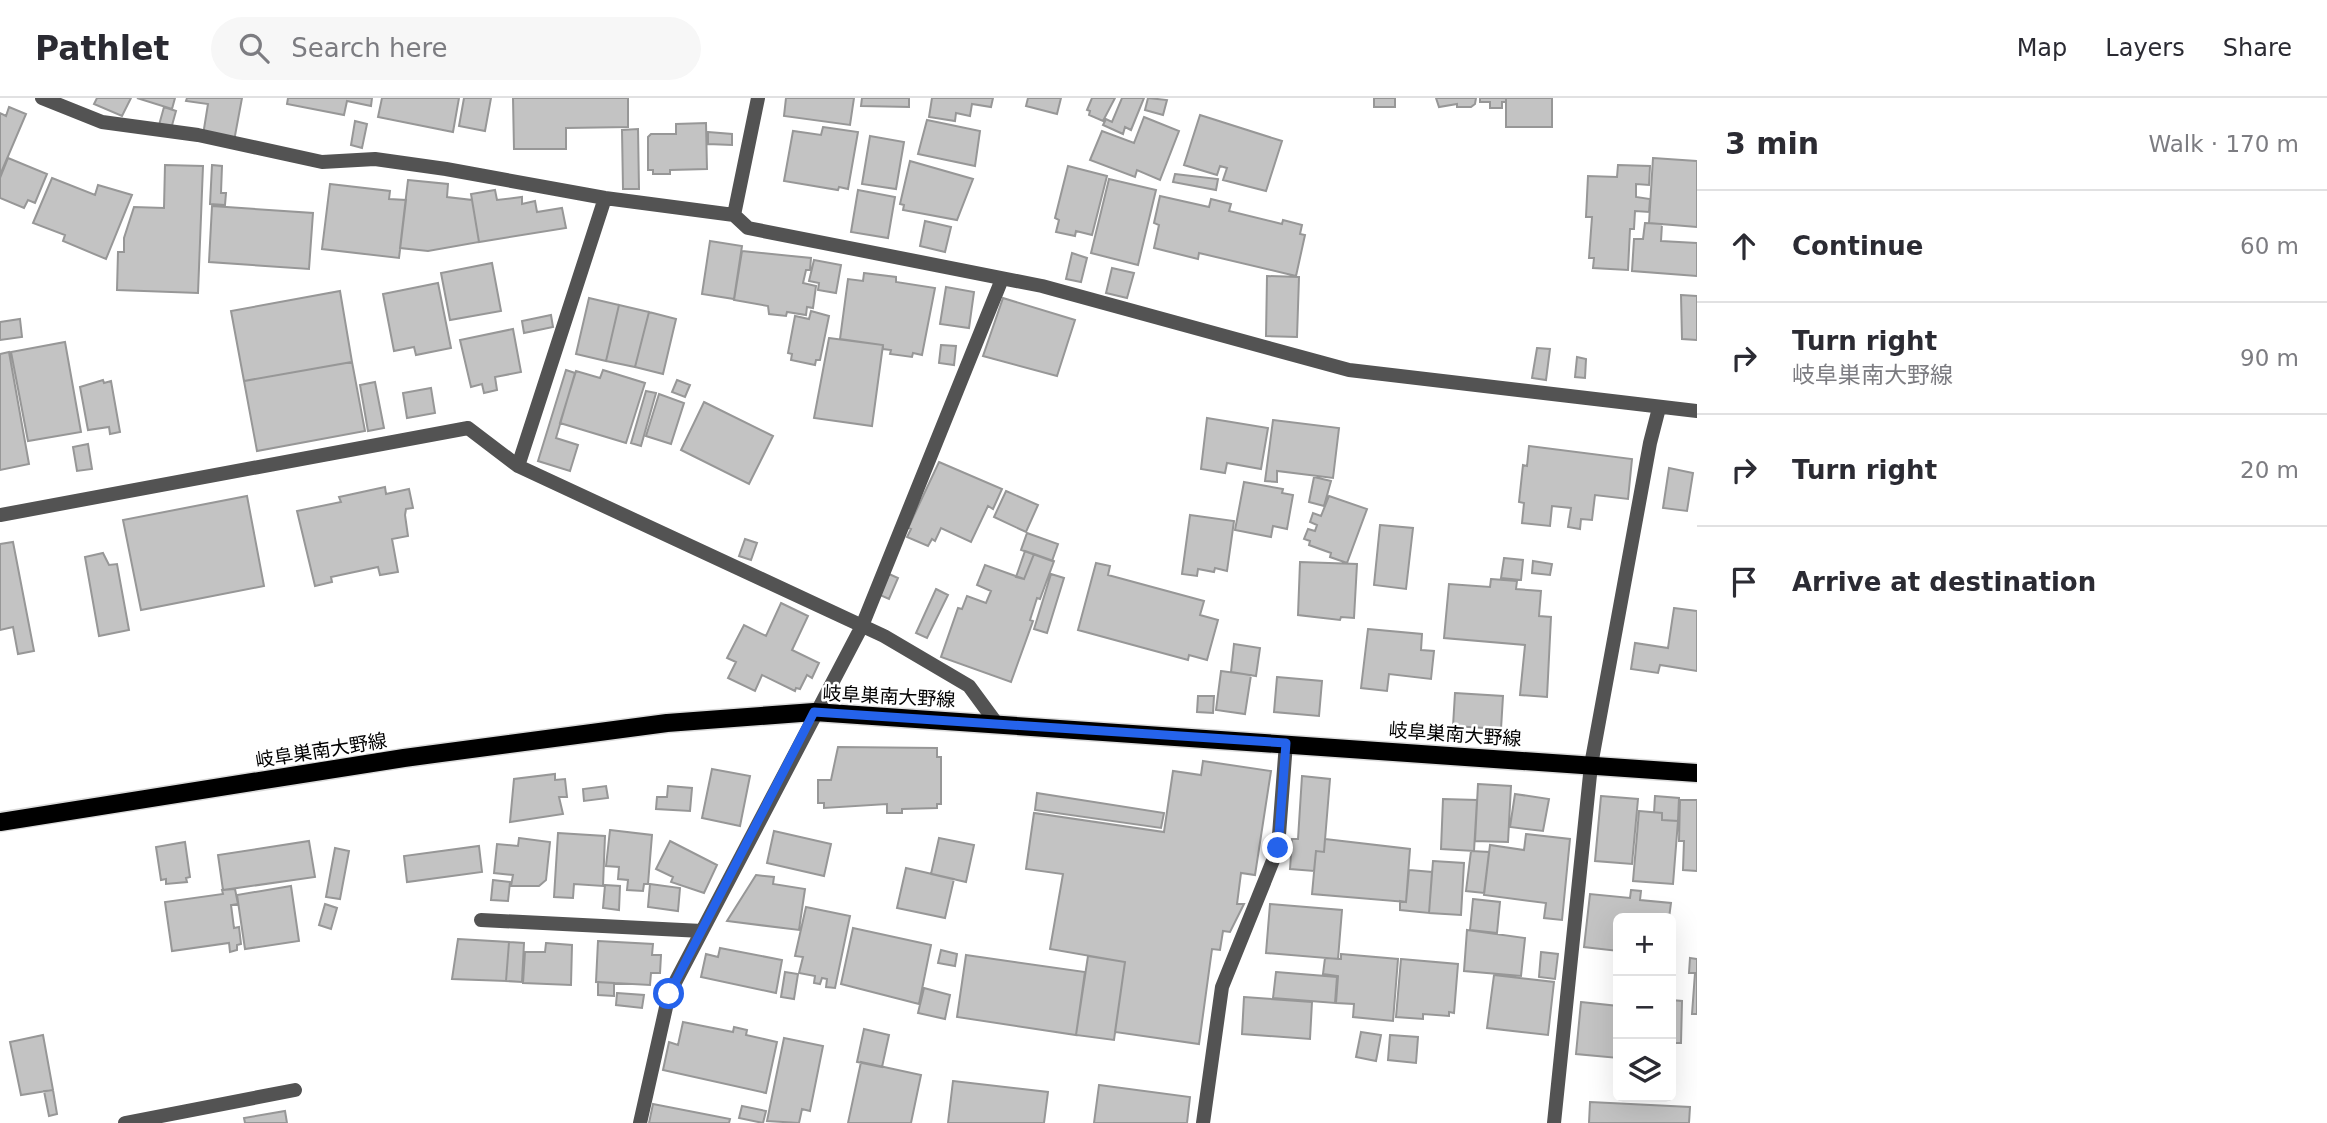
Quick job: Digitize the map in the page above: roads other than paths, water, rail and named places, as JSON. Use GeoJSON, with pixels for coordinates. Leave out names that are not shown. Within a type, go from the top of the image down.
{"type":"FeatureCollection","features":[{"type":"Feature","properties":{"kind":"main road","name":"岐阜巣南大野線"},"geometry":{"type":"LineString","coordinates":[[0,822],[391,760],[667,723],[814,712],[1697,773]]}},
{"type":"Feature","properties":{"kind":"street"},"geometry":{"type":"LineString","coordinates":[[734,215],[758,98]]}},
{"type":"Feature","properties":{"kind":"street"},"geometry":{"type":"LineString","coordinates":[[52,99],[102,122],[198,135],[322,162],[375,159],[399,162],[606,198],[734,215],[748,228],[1002,279],[1154,314],[1197,330],[1349,370],[1697,411]]}},
{"type":"Feature","properties":{"kind":"street"},"geometry":{"type":"LineString","coordinates":[[518,466],[606,198]]}},
{"type":"Feature","properties":{"kind":"street"},"geometry":{"type":"LineString","coordinates":[[640,1123],[669,994],[814,712],[862,626],[1002,279]]}},
{"type":"Feature","properties":{"kind":"street"},"geometry":{"type":"LineString","coordinates":[[1554,1123],[1591,765],[1650,443],[1659,408]]}},
{"type":"Feature","properties":{"kind":"street"},"geometry":{"type":"LineString","coordinates":[[0,515],[468,428],[518,466],[862,626],[968,686],[997,724]]}},
{"type":"Feature","properties":{"kind":"street"},"geometry":{"type":"LineString","coordinates":[[1203,1123],[1222,987],[1278,848],[1286,743]]}},
{"type":"Feature","properties":{"kind":"street"},"geometry":{"type":"LineString","coordinates":[[481,919],[702,931]]}},
{"type":"Feature","properties":{"kind":"street"},"geometry":{"type":"LineString","coordinates":[[125,1123],[295,1090]]}}]}
